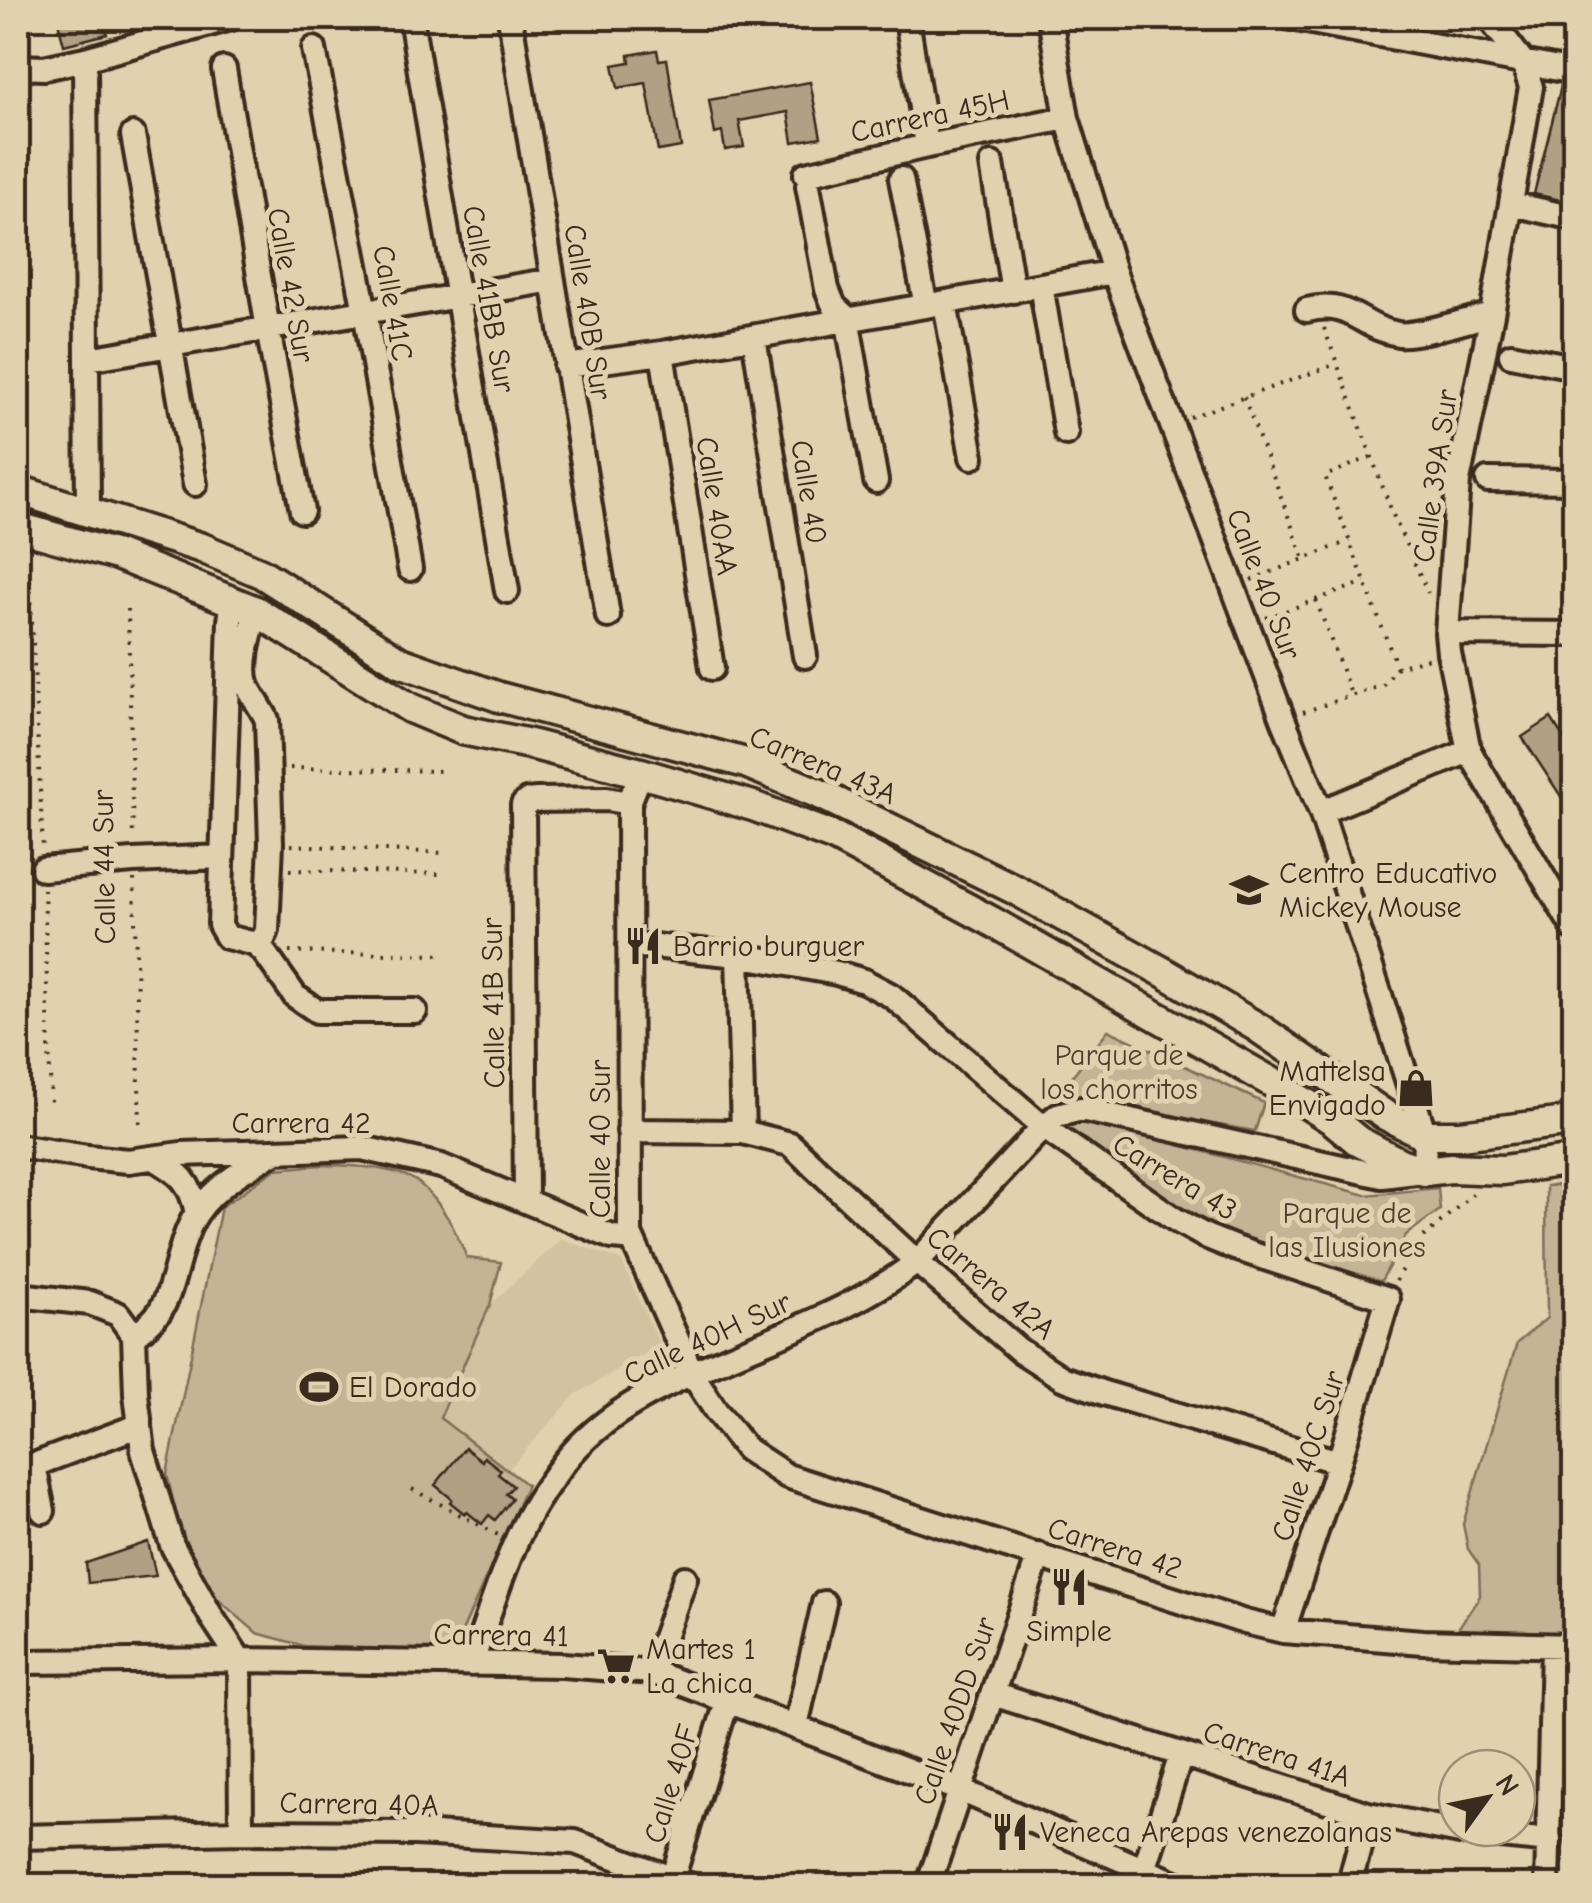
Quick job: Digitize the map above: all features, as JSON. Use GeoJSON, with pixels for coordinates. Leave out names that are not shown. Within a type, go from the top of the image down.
{"type":"FeatureCollection","features":[{"type":"Feature","properties":{"kind":"main road","name":"Carrera 43A"},"geometry":{"type":"LineString","coordinates":[[18,490],[202,548],[262,573],[400,662],[499,696],[746,763],[822,796],[1014,889],[1165,973],[1257,1027],[1385,1115],[1425,1135],[1460,1135],[1574,1121]]}},
{"type":"Feature","properties":{"kind":"main road","name":"Carrera 43A"},"geometry":{"type":"LineString","coordinates":[[18,527],[118,555],[244,605],[410,708],[463,730],[641,773],[753,806],[835,837],[1280,1087],[1358,1140],[1400,1162],[1424,1170],[1503,1170],[1574,1160]]}},
{"type":"Feature","properties":{"kind":"street"},"geometry":{"type":"LineString","coordinates":[[18,68],[44,68],[85,59],[232,18]]}},
{"type":"Feature","properties":{"kind":"street","name":"Calle 41BB Sur"},"geometry":{"type":"LineString","coordinates":[[411,18],[508,592]]}},
{"type":"Feature","properties":{"kind":"street","name":"Calle 40B Sur"},"geometry":{"type":"LineString","coordinates":[[510,18],[608,616]]}},
{"type":"Feature","properties":{"kind":"street"},"geometry":{"type":"LineString","coordinates":[[907,18],[927,146]]}},
{"type":"Feature","properties":{"kind":"street","name":"Calle 40 Sur"},"geometry":{"type":"LineString","coordinates":[[1050,18],[1067,118],[1114,272],[1322,812],[1425,1135],[1424,1170]]}},
{"type":"Feature","properties":{"kind":"street"},"geometry":{"type":"LineString","coordinates":[[1291,18],[1574,72]]}},
{"type":"Feature","properties":{"kind":"street"},"geometry":{"type":"LineString","coordinates":[[1490,18],[1523,62]]}},
{"type":"Feature","properties":{"kind":"street","name":"Calle 41C"},"geometry":{"type":"LineString","coordinates":[[314,49],[410,570]]}},
{"type":"Feature","properties":{"kind":"street"},"geometry":{"type":"LineString","coordinates":[[85,59],[88,511]]}},
{"type":"Feature","properties":{"kind":"street","name":"Calle 39A Sur"},"geometry":{"type":"LineString","coordinates":[[1523,62],[1531,87],[1492,314],[1458,481],[1448,643],[1469,751],[1574,929]]}},
{"type":"Feature","properties":{"kind":"street","name":"Calle 42 Sur"},"geometry":{"type":"LineString","coordinates":[[224,69],[302,511]]}},
{"type":"Feature","properties":{"kind":"street","name":"Carrera 45H"},"geometry":{"type":"LineString","coordinates":[[847,318],[834,306],[827,289],[807,180],[927,146],[1067,118]]}},
{"type":"Feature","properties":{"kind":"street"},"geometry":{"type":"LineString","coordinates":[[133,135],[195,484]]}},
{"type":"Feature","properties":{"kind":"street"},"geometry":{"type":"LineString","coordinates":[[992,164],[1014,291]]}},
{"type":"Feature","properties":{"kind":"street"},"geometry":{"type":"LineString","coordinates":[[901,178],[972,457]]}},
{"type":"Feature","properties":{"kind":"street"},"geometry":{"type":"LineString","coordinates":[[1512,204],[1574,218]]}},
{"type":"Feature","properties":{"kind":"street"},"geometry":{"type":"LineString","coordinates":[[566,366],[662,353],[1114,272]]}},
{"type":"Feature","properties":{"kind":"street"},"geometry":{"type":"LineString","coordinates":[[88,359],[553,280]]}},
{"type":"Feature","properties":{"kind":"street"},"geometry":{"type":"LineString","coordinates":[[1041,286],[1066,433]]}},
{"type":"Feature","properties":{"kind":"street"},"geometry":{"type":"LineString","coordinates":[[1308,310],[1337,307],[1401,335],[1492,314]]}},
{"type":"Feature","properties":{"kind":"street"},"geometry":{"type":"LineString","coordinates":[[847,318],[876,481]]}},
{"type":"Feature","properties":{"kind":"street","name":"Calle 40"},"geometry":{"type":"LineString","coordinates":[[754,337],[805,656]]}},
{"type":"Feature","properties":{"kind":"street","name":"Calle 40AA"},"geometry":{"type":"LineString","coordinates":[[662,353],[712,668]]}},
{"type":"Feature","properties":{"kind":"street"},"geometry":{"type":"LineString","coordinates":[[1511,355],[1574,366]]}},
{"type":"Feature","properties":{"kind":"street"},"geometry":{"type":"LineString","coordinates":[[1488,480],[1574,480]]}},
{"type":"Feature","properties":{"kind":"street"},"geometry":{"type":"LineString","coordinates":[[244,605],[245,671],[248,688],[267,720],[270,766],[268,930],[260,948]]}},
{"type":"Feature","properties":{"kind":"street"},"geometry":{"type":"LineString","coordinates":[[244,605],[230,622],[220,925],[226,937],[260,948],[294,996],[317,1011],[415,1010]]}},
{"type":"Feature","properties":{"kind":"street"},"geometry":{"type":"LineString","coordinates":[[1448,643],[1574,634]]}},
{"type":"Feature","properties":{"kind":"street"},"geometry":{"type":"LineString","coordinates":[[1322,812],[1469,751]]}},
{"type":"Feature","properties":{"kind":"street","name":"Calle 40 Sur"},"geometry":{"type":"LineString","coordinates":[[641,773],[629,803],[630,1234],[692,1373]]}},
{"type":"Feature","properties":{"kind":"street","name":"Calle 41B Sur"},"geometry":{"type":"LineString","coordinates":[[526,1201],[522,804],[537,800],[629,803]]}},
{"type":"Feature","properties":{"kind":"street"},"geometry":{"type":"LineString","coordinates":[[44,869],[221,857]]}},
{"type":"Feature","properties":{"kind":"street","name":"Carrera 43"},"geometry":{"type":"LineString","coordinates":[[628,945],[738,956],[864,981],[892,996],[1043,1127],[1176,1220],[1205,1236],[1280,1264],[1388,1299]]}},
{"type":"Feature","properties":{"kind":"street"},"geometry":{"type":"LineString","coordinates":[[738,956],[743,1132]]}},
{"type":"Feature","properties":{"kind":"street","name":"Carrera 43A"},"geometry":{"type":"LineString","coordinates":[[1043,1127],[1058,1115],[1081,1110],[1382,1176],[1424,1170]]}},
{"type":"Feature","properties":{"kind":"street","name":"Calle 40H Sur"},"geometry":{"type":"LineString","coordinates":[[472,1664],[520,1532],[564,1464],[596,1429],[644,1397],[692,1373],[807,1324],[894,1280],[918,1262],[1043,1127]]}},
{"type":"Feature","properties":{"kind":"street","name":"Carrera 42A"},"geometry":{"type":"LineString","coordinates":[[630,1131],[743,1132],[790,1144],[1019,1350],[1062,1378],[1104,1394],[1339,1462]]}},
{"type":"Feature","properties":{"kind":"street","name":"Carrera 42"},"geometry":{"type":"LineString","coordinates":[[18,1146],[128,1161],[181,1154],[362,1148],[441,1166],[612,1237],[630,1234]]}},
{"type":"Feature","properties":{"kind":"street"},"geometry":{"type":"LineString","coordinates":[[134,1336],[158,1314],[197,1213],[232,1178],[277,1151]]}},
{"type":"Feature","properties":{"kind":"street"},"geometry":{"type":"LineString","coordinates":[[154,1158],[178,1172],[189,1185],[197,1213]]}},
{"type":"Feature","properties":{"kind":"street"},"geometry":{"type":"LineString","coordinates":[[18,1295],[90,1303],[118,1314],[134,1336],[143,1451],[172,1545],[240,1660],[241,1832]]}},
{"type":"Feature","properties":{"kind":"street","name":"Calle 40C Sur"},"geometry":{"type":"LineString","coordinates":[[1282,1631],[1388,1299]]}},
{"type":"Feature","properties":{"kind":"street","name":"Carrera 42"},"geometry":{"type":"LineString","coordinates":[[692,1373],[729,1430],[746,1448],[787,1476],[1245,1622],[1282,1631],[1423,1642],[1564,1646]]}},
{"type":"Feature","properties":{"kind":"street"},"geometry":{"type":"LineString","coordinates":[[44,1510],[34,1464],[140,1425]]}},
{"type":"Feature","properties":{"kind":"street","name":"Calle 40DD Sur"},"geometry":{"type":"LineString","coordinates":[[928,1886],[1039,1555]]}},
{"type":"Feature","properties":{"kind":"street"},"geometry":{"type":"LineString","coordinates":[[652,1672],[685,1578]]}},
{"type":"Feature","properties":{"kind":"street"},"geometry":{"type":"LineString","coordinates":[[796,1726],[824,1603]]}},
{"type":"Feature","properties":{"kind":"street"},"geometry":{"type":"LineString","coordinates":[[1547,1886],[1564,1646]]}},
{"type":"Feature","properties":{"kind":"street","name":"Carrera 41"},"geometry":{"type":"LineString","coordinates":[[18,1662],[240,1660],[563,1665],[652,1672],[960,1790],[1141,1878],[1182,1886]]}},
{"type":"Feature","properties":{"kind":"street","name":"Carrera 41A"},"geometry":{"type":"LineString","coordinates":[[993,1694],[1368,1814],[1460,1832],[1550,1833],[1574,1825]]}},
{"type":"Feature","properties":{"kind":"street","name":"Calle 40F"},"geometry":{"type":"LineString","coordinates":[[679,1883],[728,1699]]}},
{"type":"Feature","properties":{"kind":"street"},"geometry":{"type":"LineString","coordinates":[[1141,1878],[1180,1755]]}},
{"type":"Feature","properties":{"kind":"street"},"geometry":{"type":"LineString","coordinates":[[1349,1886],[1368,1814]]}},
{"type":"Feature","properties":{"kind":"street","name":"Carrera 40A"},"geometry":{"type":"LineString","coordinates":[[18,1837],[415,1833],[575,1842],[679,1883]]}},
{"type":"Feature","properties":{"kind":"path"},"geometry":{"type":"LineString","coordinates":[[1283,718],[1383,684],[1396,667],[1448,643],[1395,520],[1324,328]]}},
{"type":"Feature","properties":{"kind":"path"},"geometry":{"type":"LineString","coordinates":[[1171,423],[1336,364]]}},
{"type":"Feature","properties":{"kind":"path"},"geometry":{"type":"LineString","coordinates":[[1244,396],[1304,559]]}},
{"type":"Feature","properties":{"kind":"path"},"geometry":{"type":"LineString","coordinates":[[1371,457],[1324,476],[1396,667]]}},
{"type":"Feature","properties":{"kind":"path"},"geometry":{"type":"LineString","coordinates":[[1233,587],[1349,541]]}},
{"type":"Feature","properties":{"kind":"path"},"geometry":{"type":"LineString","coordinates":[[30,580],[51,1104]]}},
{"type":"Feature","properties":{"kind":"path"},"geometry":{"type":"LineString","coordinates":[[1248,625],[1364,582]]}},
{"type":"Feature","properties":{"kind":"path"},"geometry":{"type":"LineString","coordinates":[[1316,600],[1352,695]]}},
{"type":"Feature","properties":{"kind":"path","name":"Calle 44 Sur"},"geometry":{"type":"LineString","coordinates":[[128,608],[140,1124]]}},
{"type":"Feature","properties":{"kind":"path"},"geometry":{"type":"LineString","coordinates":[[270,766],[445,771]]}},
{"type":"Feature","properties":{"kind":"path"},"geometry":{"type":"LineString","coordinates":[[271,843],[443,853]]}},
{"type":"Feature","properties":{"kind":"path"},"geometry":{"type":"LineString","coordinates":[[270,869],[440,874]]}},
{"type":"Feature","properties":{"kind":"path"},"geometry":{"type":"LineString","coordinates":[[260,948],[443,955]]}},
{"type":"Feature","properties":{"kind":"path"},"geometry":{"type":"LineString","coordinates":[[1388,1299],[1419,1240],[1480,1188]]}},
{"type":"Feature","properties":{"kind":"path"},"geometry":{"type":"LineString","coordinates":[[412,1489],[515,1545]]}},
{"type":"Feature","properties":{"kind":"shaded area"},"geometry":{"type":"Polygon","coordinates":[[[561,1239],[621,1260],[660,1345],[575,1395],[508,1470],[440,1418],[490,1305],[561,1239]]]}},
{"type":"Feature","properties":{"kind":"green space","name":"Parque de los chorritos"},"geometry":{"type":"Polygon","coordinates":[[[1108,1030],[1264,1103],[1255,1131],[1055,1098],[1108,1030]]]}},
{"type":"Feature","properties":{"kind":"green space","name":"Parque de las Ilusiones"},"geometry":{"type":"Polygon","coordinates":[[[1074,1117],[1366,1195],[1438,1188],[1440,1210],[1406,1235],[1381,1281],[1219,1232],[1063,1134],[1074,1117]]]}},
{"type":"Feature","properties":{"kind":"green space","name":"El Dorado"},"geometry":{"type":"Polygon","coordinates":[[[320,1165],[372,1168],[411,1178],[442,1209],[467,1258],[501,1262],[490,1305],[440,1418],[527,1485],[453,1652],[304,1646],[257,1633],[214,1596],[182,1540],[167,1474],[221,1207],[276,1169],[320,1165]]]}},
{"type":"Feature","properties":{"kind":"green space"},"geometry":{"type":"Polygon","coordinates":[[[1574,1184],[1574,1633],[1453,1636],[1480,1596],[1479,1565],[1468,1549],[1463,1524],[1517,1343],[1547,1318],[1546,1186],[1574,1184]]]}},
{"type":"Feature","properties":{"kind":"building"},"geometry":{"type":"Polygon","coordinates":[[[57,18],[103,18],[107,34],[64,45],[57,18]]]}},
{"type":"Feature","properties":{"kind":"building"},"geometry":{"type":"Polygon","coordinates":[[[657,50],[659,60],[667,59],[681,147],[658,151],[646,83],[618,88],[613,65],[630,62],[629,55],[657,50]]]}},
{"type":"Feature","properties":{"kind":"building"},"geometry":{"type":"Polygon","coordinates":[[[810,82],[821,137],[793,142],[788,112],[739,121],[744,147],[725,150],[722,132],[715,134],[709,100],[810,82]]]}},
{"type":"Feature","properties":{"kind":"building"},"geometry":{"type":"Polygon","coordinates":[[[1561,86],[1574,89],[1574,203],[1534,194],[1561,86]]]}},
{"type":"Feature","properties":{"kind":"building"},"geometry":{"type":"Polygon","coordinates":[[[1551,718],[1574,754],[1574,816],[1522,737],[1551,718]]]}},
{"type":"Feature","properties":{"kind":"building"},"geometry":{"type":"Polygon","coordinates":[[[465,1448],[501,1470],[498,1474],[513,1486],[506,1494],[512,1499],[495,1520],[489,1515],[482,1524],[450,1502],[452,1499],[435,1485],[465,1448]]]}},
{"type":"Feature","properties":{"kind":"building"},"geometry":{"type":"Polygon","coordinates":[[[148,1542],[156,1576],[88,1583],[86,1563],[148,1542]]]}},
{"type":"Feature","properties":{"kind":"place","name":"Centro Educativo Mickey Mouse"},"geometry":{"type":"Point","coordinates":[1249,890]}},
{"type":"Feature","properties":{"kind":"place","name":"Barrio burguer"},"geometry":{"type":"Point","coordinates":[643,946]}},
{"type":"Feature","properties":{"kind":"place","name":"Mattelsa Envigado"},"geometry":{"type":"Point","coordinates":[1416,1088]}},
{"type":"Feature","properties":{"kind":"place","name":"El Dorado"},"geometry":{"type":"Point","coordinates":[319,1387]}},
{"type":"Feature","properties":{"kind":"place","name":"Simple"},"geometry":{"type":"Point","coordinates":[1069,1587]}},
{"type":"Feature","properties":{"kind":"place","name":"Martes 1 La chica"},"geometry":{"type":"Point","coordinates":[616,1666]}},
{"type":"Feature","properties":{"kind":"place","name":"Veneca Arepas venezolanas"},"geometry":{"type":"Point","coordinates":[1010,1832]}}]}
